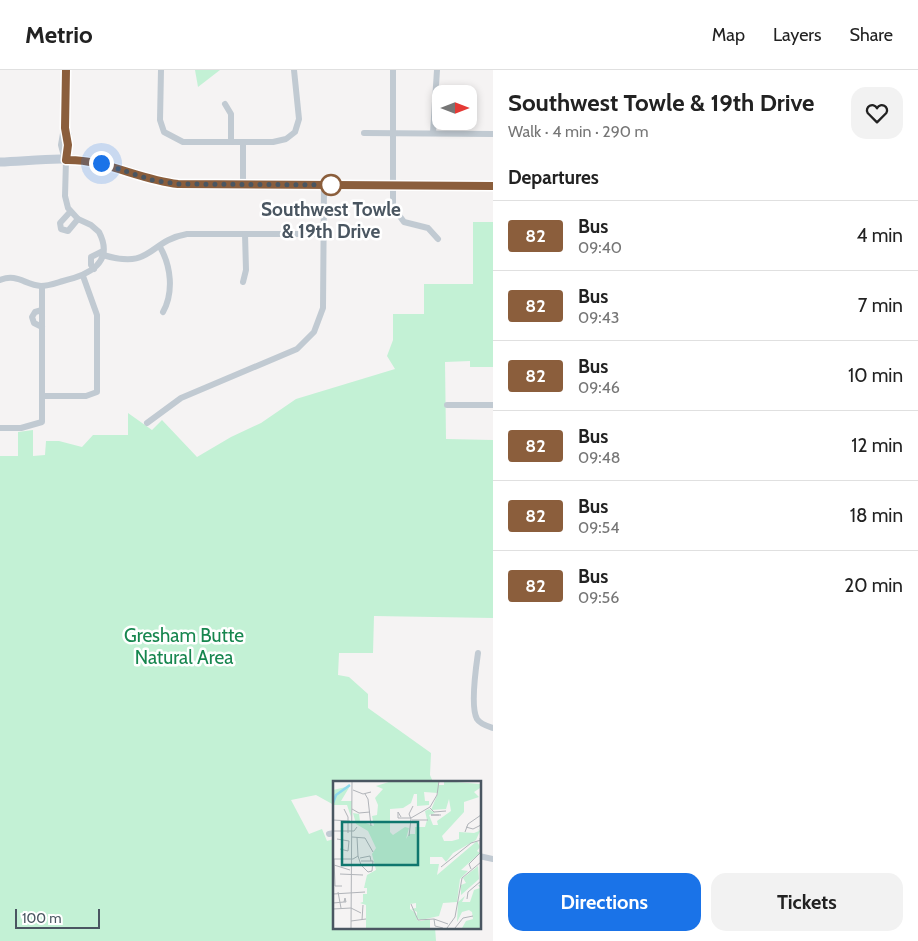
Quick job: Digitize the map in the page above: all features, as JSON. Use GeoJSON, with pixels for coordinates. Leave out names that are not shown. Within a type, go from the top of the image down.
{"type":"FeatureCollection","features":[{"type":"Feature","properties":{"kind":"main road"},"geometry":{"type":"LineString","coordinates":[[0,162],[66,160],[101,163],[169,184],[493,186]]}},
{"type":"Feature","properties":{"kind":"street"},"geometry":{"type":"LineString","coordinates":[[0,280],[15,277],[42,286],[83,276],[94,270],[103,253],[99,232],[70,212],[65,196],[68,135],[65,128],[66,70]]}},
{"type":"Feature","properties":{"kind":"street"},"geometry":{"type":"LineString","coordinates":[[161,70],[160,120],[164,132],[170,137],[183,142],[274,142],[292,136],[300,119],[294,70]]}},
{"type":"Feature","properties":{"kind":"street"},"geometry":{"type":"LineString","coordinates":[[393,70],[391,186],[393,207],[400,218],[410,224],[428,228],[438,239]]}},
{"type":"Feature","properties":{"kind":"street"},"geometry":{"type":"LineString","coordinates":[[433,133],[437,70]]}},
{"type":"Feature","properties":{"kind":"street"},"geometry":{"type":"LineString","coordinates":[[225,104],[231,114],[232,142]]}},
{"type":"Feature","properties":{"kind":"street"},"geometry":{"type":"LineString","coordinates":[[364,133],[493,134]]}},
{"type":"Feature","properties":{"kind":"street"},"geometry":{"type":"LineString","coordinates":[[243,185],[244,142]]}},
{"type":"Feature","properties":{"kind":"street"},"geometry":{"type":"LineString","coordinates":[[147,423],[182,398],[291,352],[310,338],[320,321],[323,308],[324,185]]}},
{"type":"Feature","properties":{"kind":"street"},"geometry":{"type":"LineString","coordinates":[[70,212],[60,223],[61,229],[70,229],[78,218]]}},
{"type":"Feature","properties":{"kind":"street"},"geometry":{"type":"LineString","coordinates":[[103,253],[123,260],[134,260],[174,238],[187,234],[324,234]]}},
{"type":"Feature","properties":{"kind":"street"},"geometry":{"type":"LineString","coordinates":[[243,282],[246,270],[245,234]]}},
{"type":"Feature","properties":{"kind":"street"},"geometry":{"type":"LineString","coordinates":[[160,246],[169,270],[169,301],[163,312]]}},
{"type":"Feature","properties":{"kind":"street"},"geometry":{"type":"LineString","coordinates":[[42,396],[86,396],[97,392],[97,315],[83,276]]}},
{"type":"Feature","properties":{"kind":"street"},"geometry":{"type":"LineString","coordinates":[[0,428],[20,428],[42,422],[42,286]]}},
{"type":"Feature","properties":{"kind":"street"},"geometry":{"type":"LineString","coordinates":[[42,310],[35,312],[32,317],[34,323],[42,327]]}},
{"type":"Feature","properties":{"kind":"street"},"geometry":{"type":"LineString","coordinates":[[447,405],[493,405]]}},
{"type":"Feature","properties":{"kind":"street"},"geometry":{"type":"LineString","coordinates":[[478,653],[475,673],[475,714],[480,723],[493,728]]}},
{"type":"Feature","properties":{"kind":"street"},"geometry":{"type":"LineString","coordinates":[[480,856],[493,859]]}},
{"type":"Feature","properties":{"kind":"green space"},"geometry":{"type":"Polygon","coordinates":[[[195,70],[220,70],[198,87],[195,70]]]}},
{"type":"Feature","properties":{"kind":"green space","name":"Gresham Butte Natural Area"},"geometry":{"type":"Polygon","coordinates":[[[473,222],[493,222],[493,367],[470,367],[470,361],[445,362],[446,439],[493,440],[493,618],[374,616],[373,653],[339,653],[338,675],[349,677],[368,694],[368,708],[431,753],[430,775],[433,781],[333,781],[333,804],[316,795],[291,800],[309,834],[322,829],[327,841],[333,839],[333,928],[435,928],[436,941],[0,941],[0,456],[18,456],[18,432],[33,430],[33,456],[45,455],[46,441],[59,441],[82,447],[93,435],[128,435],[128,413],[152,430],[162,420],[197,457],[231,437],[261,423],[296,399],[395,369],[387,356],[393,340],[393,314],[424,314],[424,284],[473,284],[473,222]]]}},
{"type":"Feature","properties":{"kind":"bus line","name":"82"},"geometry":{"type":"LineString","coordinates":[[66,70],[65,128],[68,135],[66,160],[101,163],[152,180],[178,184],[493,186]]}},
{"type":"Feature","properties":{"kind":"place","name":"Southwest Towle & 19th Drive"},"geometry":{"type":"Point","coordinates":[331,185]}},
{"type":"Feature","properties":{"kind":"route"},"geometry":{"type":"LineString","coordinates":[[101,163],[152,180],[178,184],[338,185],[331,185]]}}]}
